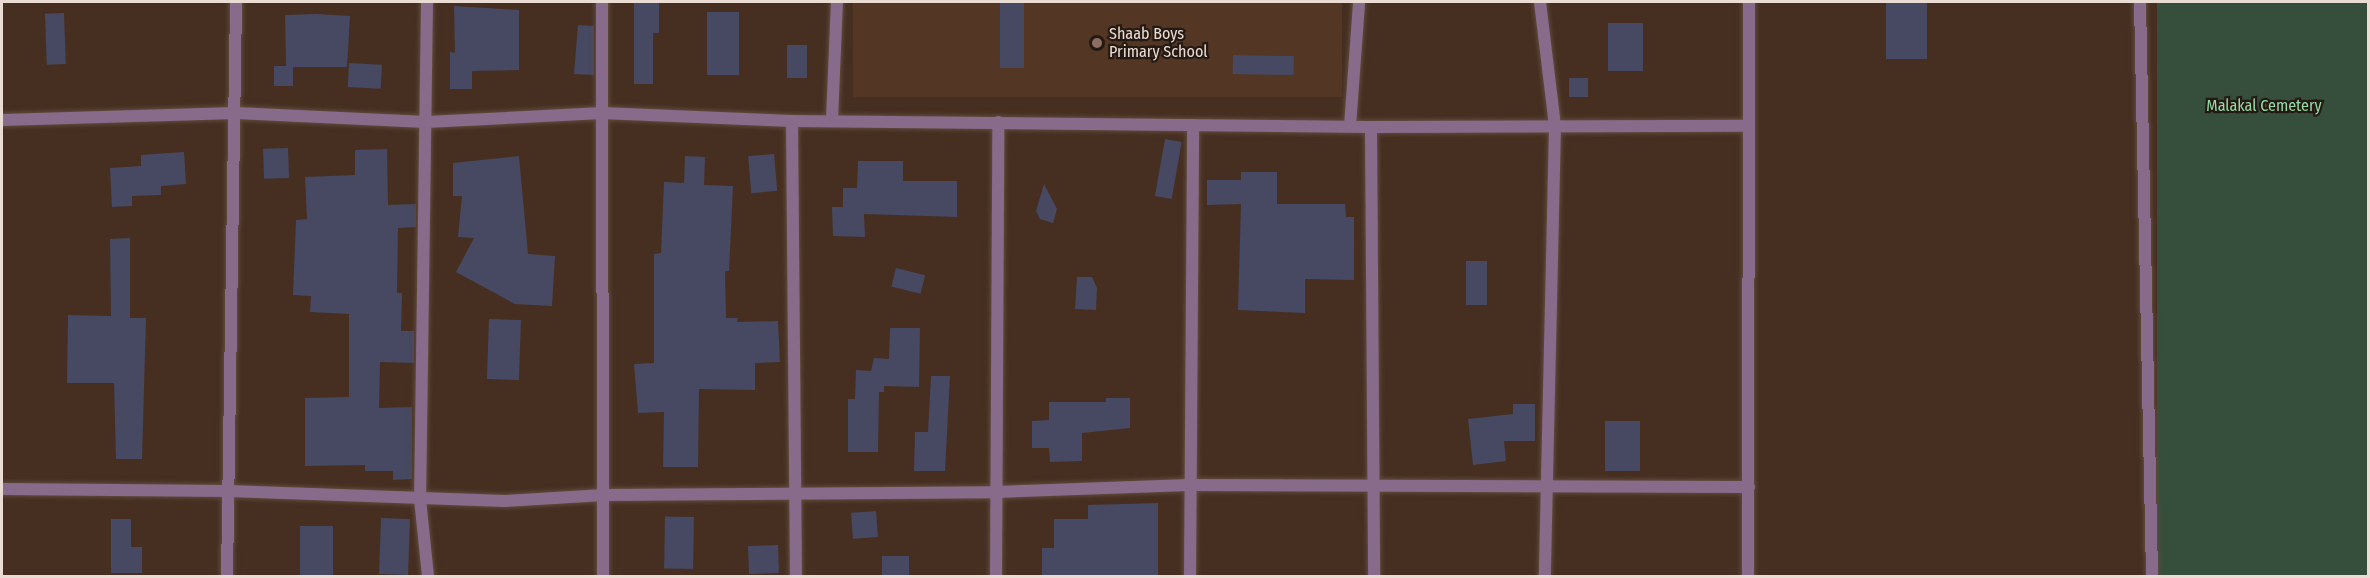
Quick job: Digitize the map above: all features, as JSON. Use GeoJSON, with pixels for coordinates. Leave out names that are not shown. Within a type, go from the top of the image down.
{"type":"FeatureCollection","features":[{"type":"Feature","properties":{"kind":"street"},"geometry":{"type":"LineString","coordinates":[[227,576],[236,2]]}},
{"type":"Feature","properties":{"kind":"street"},"geometry":{"type":"LineString","coordinates":[[427,2],[420,499],[428,576]]}},
{"type":"Feature","properties":{"kind":"street"},"geometry":{"type":"LineString","coordinates":[[602,2],[603,576]]}},
{"type":"Feature","properties":{"kind":"street"},"geometry":{"type":"LineString","coordinates":[[832,120],[837,2]]}},
{"type":"Feature","properties":{"kind":"street"},"geometry":{"type":"LineString","coordinates":[[1350,126],[1359,2]]}},
{"type":"Feature","properties":{"kind":"street"},"geometry":{"type":"LineString","coordinates":[[1540,2],[1555,126],[1545,484],[1545,576]]}},
{"type":"Feature","properties":{"kind":"street"},"geometry":{"type":"LineString","coordinates":[[1748,576],[1749,2]]}},
{"type":"Feature","properties":{"kind":"street"},"geometry":{"type":"LineString","coordinates":[[2140,2],[2152,576]]}},
{"type":"Feature","properties":{"kind":"street"},"geometry":{"type":"LineString","coordinates":[[2,120],[236,113],[426,122],[602,112],[792,120],[1193,125],[1749,126]]}},
{"type":"Feature","properties":{"kind":"street"},"geometry":{"type":"LineString","coordinates":[[792,120],[796,576]]}},
{"type":"Feature","properties":{"kind":"street"},"geometry":{"type":"LineString","coordinates":[[996,576],[998,122]]}},
{"type":"Feature","properties":{"kind":"street"},"geometry":{"type":"LineString","coordinates":[[1190,576],[1193,125]]}},
{"type":"Feature","properties":{"kind":"street"},"geometry":{"type":"LineString","coordinates":[[1371,127],[1374,576]]}},
{"type":"Feature","properties":{"kind":"street"},"geometry":{"type":"LineString","coordinates":[[2,489],[229,490],[505,501],[604,495],[996,492],[1189,485],[1545,484],[1749,487]]}},
{"type":"Feature","properties":{"kind":"shaded area","name":"Shaab Boys Primary School"},"geometry":{"type":"Polygon","coordinates":[[[853,2],[1342,2],[1342,97],[853,97],[853,2]]]}},
{"type":"Feature","properties":{"kind":"green space","name":"Malakal Cemetery"},"geometry":{"type":"Polygon","coordinates":[[[2157,2],[2368,2],[2368,576],[2157,576],[2157,2]]]}},
{"type":"Feature","properties":{"kind":"building"},"geometry":{"type":"Polygon","coordinates":[[[634,2],[659,2],[659,33],[653,33],[653,84],[634,84],[634,2]]]}},
{"type":"Feature","properties":{"kind":"building"},"geometry":{"type":"Polygon","coordinates":[[[1000,2],[1024,2],[1024,68],[1000,68],[1000,2]]]}},
{"type":"Feature","properties":{"kind":"building"},"geometry":{"type":"Polygon","coordinates":[[[1886,2],[1927,2],[1927,59],[1886,59],[1886,2]]]}},
{"type":"Feature","properties":{"kind":"building"},"geometry":{"type":"Polygon","coordinates":[[[454,6],[519,10],[519,70],[472,71],[472,89],[450,89],[450,52],[455,53],[454,6]]]}},
{"type":"Feature","properties":{"kind":"building"},"geometry":{"type":"Polygon","coordinates":[[[707,12],[739,12],[739,75],[707,75],[707,12]]]}},
{"type":"Feature","properties":{"kind":"building"},"geometry":{"type":"Polygon","coordinates":[[[64,13],[66,64],[47,65],[45,14],[64,13]]]}},
{"type":"Feature","properties":{"kind":"building"},"geometry":{"type":"Polygon","coordinates":[[[285,15],[350,16],[347,67],[293,67],[293,86],[274,86],[274,66],[286,66],[285,15]]]}},
{"type":"Feature","properties":{"kind":"building"},"geometry":{"type":"Polygon","coordinates":[[[1608,23],[1643,23],[1643,71],[1608,71],[1608,23]]]}},
{"type":"Feature","properties":{"kind":"building"},"geometry":{"type":"Polygon","coordinates":[[[578,25],[594,26],[594,75],[574,74],[578,25]]]}},
{"type":"Feature","properties":{"kind":"building"},"geometry":{"type":"Polygon","coordinates":[[[787,45],[807,45],[807,78],[787,78],[787,45]]]}},
{"type":"Feature","properties":{"kind":"building"},"geometry":{"type":"Polygon","coordinates":[[[1233,55],[1294,56],[1294,75],[1233,74],[1233,55]]]}},
{"type":"Feature","properties":{"kind":"building"},"geometry":{"type":"Polygon","coordinates":[[[349,63],[382,65],[381,89],[348,87],[349,63]]]}},
{"type":"Feature","properties":{"kind":"building"},"geometry":{"type":"Polygon","coordinates":[[[1569,78],[1588,78],[1588,97],[1569,97],[1569,78]]]}},
{"type":"Feature","properties":{"kind":"building"},"geometry":{"type":"Polygon","coordinates":[[[1165,139],[1182,142],[1172,199],[1155,196],[1165,139]]]}},
{"type":"Feature","properties":{"kind":"building"},"geometry":{"type":"Polygon","coordinates":[[[288,148],[289,178],[264,179],[263,149],[288,148]]]}},
{"type":"Feature","properties":{"kind":"building"},"geometry":{"type":"Polygon","coordinates":[[[387,149],[388,205],[416,204],[416,227],[398,228],[397,293],[402,293],[401,331],[414,331],[414,363],[380,362],[379,408],[412,407],[412,479],[393,480],[393,471],[365,471],[365,465],[305,466],[305,398],[349,397],[349,314],[310,312],[311,296],[293,295],[296,220],[307,219],[305,177],[355,175],[355,150],[387,149]]]}},
{"type":"Feature","properties":{"kind":"building"},"geometry":{"type":"Polygon","coordinates":[[[184,152],[186,184],[161,186],[161,195],[132,196],[132,206],[112,207],[110,168],[141,166],[141,155],[184,152]]]}},
{"type":"Feature","properties":{"kind":"building"},"geometry":{"type":"Polygon","coordinates":[[[774,154],[777,191],[751,193],[748,156],[774,154]]]}},
{"type":"Feature","properties":{"kind":"building"},"geometry":{"type":"Polygon","coordinates":[[[519,156],[528,254],[555,256],[552,306],[515,304],[456,272],[474,238],[458,237],[462,196],[453,196],[453,163],[519,156]]]}},
{"type":"Feature","properties":{"kind":"building"},"geometry":{"type":"Polygon","coordinates":[[[685,156],[705,157],[704,185],[733,186],[729,271],[725,271],[726,318],[738,318],[737,322],[778,321],[780,362],[755,363],[755,390],[699,389],[698,467],[663,467],[664,412],[638,413],[634,364],[654,363],[654,254],[661,253],[664,182],[684,183],[685,156]]]}},
{"type":"Feature","properties":{"kind":"building"},"geometry":{"type":"Polygon","coordinates":[[[858,161],[903,161],[903,181],[957,181],[957,217],[864,214],[865,237],[833,236],[832,207],[843,207],[843,188],[857,188],[858,161]]]}},
{"type":"Feature","properties":{"kind":"building"},"geometry":{"type":"Polygon","coordinates":[[[1241,172],[1277,172],[1277,204],[1345,204],[1346,217],[1354,217],[1354,280],[1305,279],[1305,313],[1238,310],[1241,204],[1207,205],[1207,180],[1241,180],[1241,172]]]}},
{"type":"Feature","properties":{"kind":"building"},"geometry":{"type":"Polygon","coordinates":[[[1044,184],[1057,209],[1053,223],[1040,219],[1036,211],[1044,184]]]}},
{"type":"Feature","properties":{"kind":"building"},"geometry":{"type":"Polygon","coordinates":[[[130,238],[130,318],[146,318],[142,459],[116,459],[114,383],[67,383],[68,315],[111,316],[110,239],[130,238]]]}},
{"type":"Feature","properties":{"kind":"building"},"geometry":{"type":"Polygon","coordinates":[[[1466,261],[1487,261],[1487,305],[1466,305],[1466,261]]]}},
{"type":"Feature","properties":{"kind":"building"},"geometry":{"type":"Polygon","coordinates":[[[896,268],[925,275],[921,294],[891,286],[896,268]]]}},
{"type":"Feature","properties":{"kind":"building"},"geometry":{"type":"Polygon","coordinates":[[[1077,277],[1092,277],[1097,288],[1096,310],[1075,309],[1077,277]]]}},
{"type":"Feature","properties":{"kind":"building"},"geometry":{"type":"Polygon","coordinates":[[[489,319],[521,320],[519,380],[487,379],[489,319]]]}},
{"type":"Feature","properties":{"kind":"building"},"geometry":{"type":"Polygon","coordinates":[[[890,328],[920,328],[919,387],[884,386],[884,392],[879,392],[878,452],[848,452],[848,399],[855,399],[856,370],[871,371],[874,358],[889,359],[890,328]]]}},
{"type":"Feature","properties":{"kind":"building"},"geometry":{"type":"Polygon","coordinates":[[[931,376],[950,376],[945,471],[914,471],[915,432],[928,432],[931,376]]]}},
{"type":"Feature","properties":{"kind":"building"},"geometry":{"type":"Polygon","coordinates":[[[1106,398],[1130,398],[1130,428],[1082,433],[1082,461],[1050,462],[1049,448],[1032,448],[1032,421],[1049,420],[1049,402],[1106,402],[1106,398]]]}},
{"type":"Feature","properties":{"kind":"building"},"geometry":{"type":"Polygon","coordinates":[[[1513,404],[1535,404],[1535,441],[1504,441],[1506,461],[1473,465],[1468,419],[1513,414],[1513,404]]]}},
{"type":"Feature","properties":{"kind":"building"},"geometry":{"type":"Polygon","coordinates":[[[1605,421],[1640,421],[1640,471],[1605,471],[1605,421]]]}},
{"type":"Feature","properties":{"kind":"building"},"geometry":{"type":"Polygon","coordinates":[[[1158,503],[1158,576],[1042,576],[1042,548],[1054,548],[1054,519],[1088,519],[1088,505],[1158,503]]]}},
{"type":"Feature","properties":{"kind":"building"},"geometry":{"type":"Polygon","coordinates":[[[876,511],[878,537],[853,539],[851,513],[876,511]]]}},
{"type":"Feature","properties":{"kind":"building"},"geometry":{"type":"Polygon","coordinates":[[[665,516],[694,517],[693,569],[664,568],[665,516]]]}},
{"type":"Feature","properties":{"kind":"building"},"geometry":{"type":"Polygon","coordinates":[[[381,518],[410,519],[408,575],[379,574],[381,518]]]}},
{"type":"Feature","properties":{"kind":"building"},"geometry":{"type":"Polygon","coordinates":[[[111,519],[131,519],[131,547],[142,547],[142,573],[111,573],[111,519]]]}},
{"type":"Feature","properties":{"kind":"building"},"geometry":{"type":"Polygon","coordinates":[[[300,526],[333,526],[333,576],[300,576],[300,526]]]}},
{"type":"Feature","properties":{"kind":"building"},"geometry":{"type":"Polygon","coordinates":[[[778,545],[779,573],[749,574],[748,546],[778,545]]]}},
{"type":"Feature","properties":{"kind":"building"},"geometry":{"type":"Polygon","coordinates":[[[882,556],[909,556],[909,576],[882,576],[882,556]]]}},
{"type":"Feature","properties":{"kind":"place","name":"Shaab Boys Primary School"},"geometry":{"type":"Point","coordinates":[1097,43]}}]}
